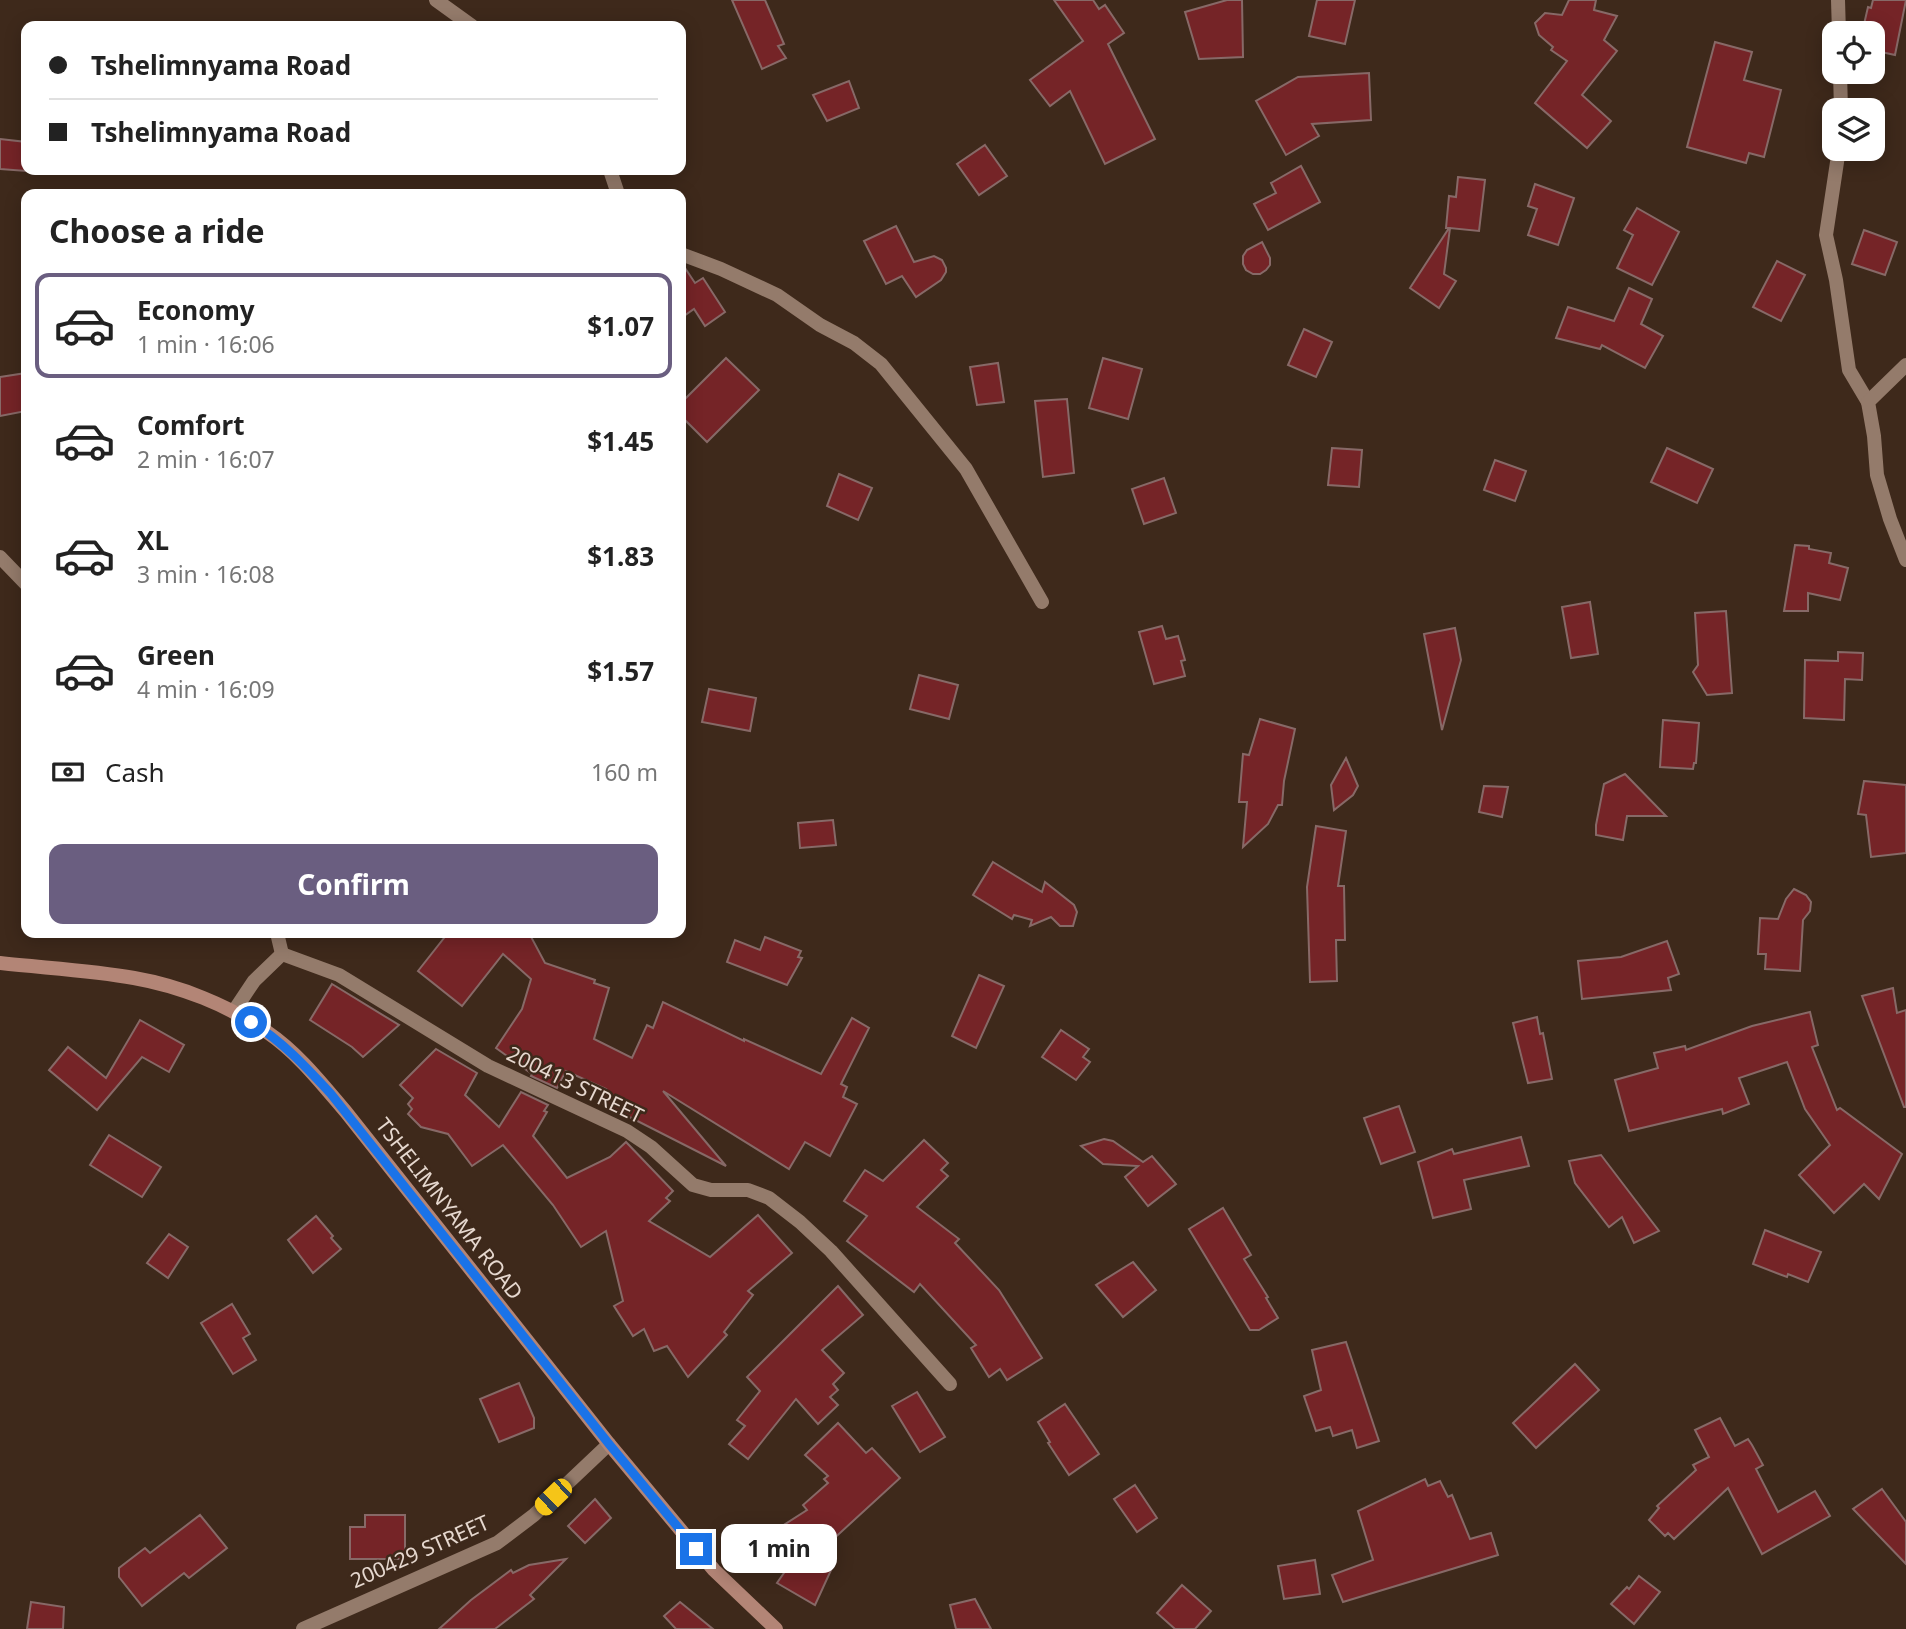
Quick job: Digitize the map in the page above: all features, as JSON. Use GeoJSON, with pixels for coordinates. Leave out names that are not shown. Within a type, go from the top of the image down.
{"type":"FeatureCollection","features":[{"type":"Feature","properties":{"kind":"street"},"geometry":{"type":"LineString","coordinates":[[436,0],[465,21]]}},
{"type":"Feature","properties":{"kind":"street"},"geometry":{"type":"LineString","coordinates":[[1838,0],[1839,21]]}},
{"type":"Feature","properties":{"kind":"street"},"geometry":{"type":"LineString","coordinates":[[1837,161],[1826,234],[1850,370],[1868,402],[1877,475],[1906,560]]}},
{"type":"Feature","properties":{"kind":"street"},"geometry":{"type":"LineString","coordinates":[[686,256],[777,295],[820,326],[854,343],[881,364],[966,469],[1042,602]]}},
{"type":"Feature","properties":{"kind":"street"},"geometry":{"type":"LineString","coordinates":[[1868,402],[1906,365]]}},
{"type":"Feature","properties":{"kind":"street"},"geometry":{"type":"LineString","coordinates":[[0,557],[21,579]]}},
{"type":"Feature","properties":{"kind":"street"},"geometry":{"type":"LineString","coordinates":[[234,1011],[254,981],[282,954],[278,938]]}},
{"type":"Feature","properties":{"kind":"street","name":"200413 STREET"},"geometry":{"type":"LineString","coordinates":[[282,954],[339,975],[488,1066],[627,1131],[651,1146],[693,1185],[711,1190],[748,1190],[769,1198],[831,1251],[950,1384]]}},
{"type":"Feature","properties":{"kind":"street","name":"TSHELIMNYAMA ROAD"},"geometry":{"type":"LineString","coordinates":[[0,963],[134,978],[189,992],[234,1011],[286,1047],[331,1094],[609,1444],[714,1570],[776,1629]]}},
{"type":"Feature","properties":{"kind":"street","name":"200429 STREET"},"geometry":{"type":"LineString","coordinates":[[303,1629],[497,1543],[534,1515],[609,1444]]}},
{"type":"Feature","properties":{"kind":"building"},"geometry":{"type":"Polygon","coordinates":[[[732,0],[765,0],[784,44],[778,46],[786,58],[762,69],[732,0]]]}},
{"type":"Feature","properties":{"kind":"building"},"geometry":{"type":"Polygon","coordinates":[[[1054,0],[1093,0],[1099,9],[1105,5],[1124,33],[1108,44],[1155,139],[1105,164],[1070,91],[1050,106],[1030,80],[1083,41],[1054,0]]]}},
{"type":"Feature","properties":{"kind":"building"},"geometry":{"type":"Polygon","coordinates":[[[1227,0],[1242,0],[1243,57],[1199,59],[1185,12],[1227,0]]]}},
{"type":"Feature","properties":{"kind":"building"},"geometry":{"type":"Polygon","coordinates":[[[1317,0],[1355,0],[1345,44],[1309,36],[1317,0]]]}},
{"type":"Feature","properties":{"kind":"building"},"geometry":{"type":"Polygon","coordinates":[[[1569,0],[1596,0],[1594,10],[1617,16],[1604,40],[1617,51],[1582,95],[1611,121],[1587,148],[1535,103],[1567,61],[1551,50],[1553,47],[1539,35],[1535,23],[1545,13],[1562,15],[1569,0]]]}},
{"type":"Feature","properties":{"kind":"building"},"geometry":{"type":"Polygon","coordinates":[[[1873,0],[1906,0],[1895,55],[1885,53],[1885,21],[1865,21],[1868,7],[1871,8],[1873,0]]]}},
{"type":"Feature","properties":{"kind":"building"},"geometry":{"type":"Polygon","coordinates":[[[1715,42],[1752,52],[1744,80],[1781,90],[1764,157],[1749,153],[1746,163],[1687,147],[1715,42]]]}},
{"type":"Feature","properties":{"kind":"building"},"geometry":{"type":"Polygon","coordinates":[[[1369,73],[1371,120],[1312,124],[1319,136],[1286,155],[1256,101],[1298,77],[1369,73]]]}},
{"type":"Feature","properties":{"kind":"building"},"geometry":{"type":"Polygon","coordinates":[[[849,81],[859,108],[827,121],[813,95],[849,81]]]}},
{"type":"Feature","properties":{"kind":"building"},"geometry":{"type":"Polygon","coordinates":[[[0,139],[21,141],[21,171],[0,169],[0,139]]]}},
{"type":"Feature","properties":{"kind":"building"},"geometry":{"type":"Polygon","coordinates":[[[985,145],[1007,176],[979,195],[957,164],[985,145]]]}},
{"type":"Feature","properties":{"kind":"building"},"geometry":{"type":"Polygon","coordinates":[[[1301,166],[1320,202],[1268,230],[1254,204],[1276,193],[1271,183],[1301,166]]]}},
{"type":"Feature","properties":{"kind":"building"},"geometry":{"type":"Polygon","coordinates":[[[1458,177],[1485,180],[1479,231],[1450,228],[1444,274],[1456,281],[1439,308],[1410,288],[1449,228],[1446,228],[1449,196],[1456,197],[1458,177]]]}},
{"type":"Feature","properties":{"kind":"building"},"geometry":{"type":"Polygon","coordinates":[[[1535,184],[1574,198],[1558,245],[1528,235],[1537,209],[1528,206],[1535,184]]]}},
{"type":"Feature","properties":{"kind":"building"},"geometry":{"type":"Polygon","coordinates":[[[1637,208],[1679,232],[1652,285],[1617,268],[1633,235],[1624,230],[1637,208]]]}},
{"type":"Feature","properties":{"kind":"building"},"geometry":{"type":"Polygon","coordinates":[[[896,226],[914,262],[934,256],[942,260],[946,268],[941,280],[916,297],[902,276],[886,284],[864,241],[896,226]]]}},
{"type":"Feature","properties":{"kind":"building"},"geometry":{"type":"Polygon","coordinates":[[[1864,230],[1897,242],[1885,275],[1852,264],[1864,230]]]}},
{"type":"Feature","properties":{"kind":"building"},"geometry":{"type":"Polygon","coordinates":[[[1262,242],[1270,258],[1270,265],[1260,274],[1253,274],[1246,270],[1243,256],[1247,250],[1262,242]]]}},
{"type":"Feature","properties":{"kind":"building"},"geometry":{"type":"Polygon","coordinates":[[[1777,261],[1805,275],[1781,321],[1753,307],[1777,261]]]}},
{"type":"Feature","properties":{"kind":"building"},"geometry":{"type":"Polygon","coordinates":[[[686,270],[695,283],[703,278],[725,312],[705,326],[694,309],[686,315],[686,270]]]}},
{"type":"Feature","properties":{"kind":"building"},"geometry":{"type":"Polygon","coordinates":[[[1629,288],[1652,299],[1641,324],[1663,336],[1645,368],[1602,345],[1600,349],[1556,338],[1568,307],[1614,321],[1629,288]]]}},
{"type":"Feature","properties":{"kind":"building"},"geometry":{"type":"Polygon","coordinates":[[[1304,329],[1332,342],[1316,377],[1288,365],[1304,329]]]}},
{"type":"Feature","properties":{"kind":"building"},"geometry":{"type":"Polygon","coordinates":[[[726,358],[759,390],[707,442],[686,421],[686,398],[726,358]]]}},
{"type":"Feature","properties":{"kind":"building"},"geometry":{"type":"Polygon","coordinates":[[[1103,358],[1142,369],[1128,419],[1089,408],[1103,358]]]}},
{"type":"Feature","properties":{"kind":"building"},"geometry":{"type":"Polygon","coordinates":[[[998,363],[1004,402],[977,405],[970,367],[998,363]]]}},
{"type":"Feature","properties":{"kind":"building"},"geometry":{"type":"Polygon","coordinates":[[[21,374],[21,412],[0,416],[0,377],[21,374]]]}},
{"type":"Feature","properties":{"kind":"building"},"geometry":{"type":"Polygon","coordinates":[[[1067,399],[1074,473],[1043,477],[1035,401],[1067,399]]]}},
{"type":"Feature","properties":{"kind":"building"},"geometry":{"type":"Polygon","coordinates":[[[1332,448],[1362,450],[1359,487],[1328,485],[1332,448]]]}},
{"type":"Feature","properties":{"kind":"building"},"geometry":{"type":"Polygon","coordinates":[[[1667,448],[1713,469],[1697,503],[1651,482],[1667,448]]]}},
{"type":"Feature","properties":{"kind":"building"},"geometry":{"type":"Polygon","coordinates":[[[1495,460],[1526,471],[1515,501],[1484,490],[1495,460]]]}},
{"type":"Feature","properties":{"kind":"building"},"geometry":{"type":"Polygon","coordinates":[[[839,474],[872,488],[858,520],[827,506],[839,474]]]}},
{"type":"Feature","properties":{"kind":"building"},"geometry":{"type":"Polygon","coordinates":[[[1164,478],[1176,513],[1144,524],[1132,489],[1164,478]]]}},
{"type":"Feature","properties":{"kind":"building"},"geometry":{"type":"Polygon","coordinates":[[[1795,545],[1831,553],[1829,563],[1848,568],[1840,600],[1808,593],[1808,611],[1784,611],[1795,545]]]}},
{"type":"Feature","properties":{"kind":"building"},"geometry":{"type":"Polygon","coordinates":[[[1590,602],[1598,654],[1571,658],[1562,607],[1590,602]]]}},
{"type":"Feature","properties":{"kind":"building"},"geometry":{"type":"Polygon","coordinates":[[[1726,611],[1732,693],[1707,695],[1693,672],[1698,665],[1695,613],[1726,611]]]}},
{"type":"Feature","properties":{"kind":"building"},"geometry":{"type":"Polygon","coordinates":[[[1162,626],[1166,639],[1178,636],[1185,660],[1181,661],[1185,676],[1154,684],[1139,632],[1162,626]]]}},
{"type":"Feature","properties":{"kind":"building"},"geometry":{"type":"Polygon","coordinates":[[[1455,628],[1461,660],[1442,730],[1424,634],[1455,628]]]}},
{"type":"Feature","properties":{"kind":"building"},"geometry":{"type":"Polygon","coordinates":[[[1838,652],[1863,653],[1862,680],[1845,679],[1844,720],[1804,718],[1805,660],[1838,661],[1838,652]]]}},
{"type":"Feature","properties":{"kind":"building"},"geometry":{"type":"Polygon","coordinates":[[[919,675],[958,685],[949,719],[910,709],[919,675]]]}},
{"type":"Feature","properties":{"kind":"building"},"geometry":{"type":"Polygon","coordinates":[[[709,689],[756,698],[750,731],[702,722],[709,689]]]}},
{"type":"Feature","properties":{"kind":"building"},"geometry":{"type":"Polygon","coordinates":[[[1260,719],[1295,729],[1282,805],[1278,805],[1268,824],[1243,847],[1247,802],[1239,802],[1243,754],[1249,755],[1260,719]]]}},
{"type":"Feature","properties":{"kind":"building"},"geometry":{"type":"Polygon","coordinates":[[[1663,720],[1699,723],[1696,763],[1693,769],[1660,767],[1663,720]]]}},
{"type":"Feature","properties":{"kind":"building"},"geometry":{"type":"Polygon","coordinates":[[[1346,758],[1358,786],[1353,795],[1334,810],[1331,785],[1346,758]]]}},
{"type":"Feature","properties":{"kind":"building"},"geometry":{"type":"Polygon","coordinates":[[[1625,774],[1666,816],[1627,816],[1623,840],[1596,835],[1604,784],[1625,774]]]}},
{"type":"Feature","properties":{"kind":"building"},"geometry":{"type":"Polygon","coordinates":[[[1864,781],[1906,785],[1906,853],[1871,857],[1866,815],[1858,814],[1864,781]]]}},
{"type":"Feature","properties":{"kind":"building"},"geometry":{"type":"Polygon","coordinates":[[[1484,786],[1508,787],[1502,817],[1479,812],[1484,786]]]}},
{"type":"Feature","properties":{"kind":"building"},"geometry":{"type":"Polygon","coordinates":[[[833,820],[836,845],[800,848],[798,823],[833,820]]]}},
{"type":"Feature","properties":{"kind":"building"},"geometry":{"type":"Polygon","coordinates":[[[1316,826],[1346,831],[1338,886],[1344,886],[1345,940],[1336,940],[1337,981],[1310,982],[1307,887],[1316,826]]]}},
{"type":"Feature","properties":{"kind":"building"},"geometry":{"type":"Polygon","coordinates":[[[993,862],[1042,892],[1045,882],[1074,905],[1077,912],[1073,926],[1060,926],[1051,917],[1030,926],[1032,920],[1014,915],[1012,919],[973,895],[993,862]]]}},
{"type":"Feature","properties":{"kind":"building"},"geometry":{"type":"Polygon","coordinates":[[[1794,889],[1806,895],[1811,902],[1810,911],[1803,920],[1800,971],[1765,969],[1766,954],[1758,954],[1760,918],[1778,919],[1786,899],[1794,889]]]}},
{"type":"Feature","properties":{"kind":"building"},"geometry":{"type":"Polygon","coordinates":[[[765,937],[801,951],[798,957],[802,958],[787,985],[727,962],[735,940],[760,950],[765,937]]]}},
{"type":"Feature","properties":{"kind":"building"},"geometry":{"type":"Polygon","coordinates":[[[444,938],[532,938],[545,963],[595,980],[594,983],[609,988],[594,1039],[632,1058],[647,1025],[653,1028],[663,1002],[821,1074],[852,1018],[869,1028],[841,1084],[847,1087],[843,1097],[857,1104],[830,1156],[805,1142],[789,1169],[663,1091],[726,1166],[600,1102],[606,1089],[566,1071],[557,1088],[531,1076],[532,1074],[496,1048],[522,1009],[531,979],[503,954],[462,1006],[418,971],[444,938]]]}},
{"type":"Feature","properties":{"kind":"building"},"geometry":{"type":"Polygon","coordinates":[[[1667,941],[1679,974],[1668,978],[1671,990],[1582,999],[1578,961],[1621,957],[1667,941]]]}},
{"type":"Feature","properties":{"kind":"building"},"geometry":{"type":"Polygon","coordinates":[[[979,975],[1004,986],[976,1048],[952,1036],[979,975]]]}},
{"type":"Feature","properties":{"kind":"building"},"geometry":{"type":"Polygon","coordinates":[[[332,984],[399,1025],[363,1057],[310,1020],[332,984]]]}},
{"type":"Feature","properties":{"kind":"building"},"geometry":{"type":"Polygon","coordinates":[[[1893,988],[1897,1013],[1906,1010],[1906,1107],[1862,996],[1893,988]]]}},
{"type":"Feature","properties":{"kind":"building"},"geometry":{"type":"Polygon","coordinates":[[[1810,1012],[1818,1045],[1812,1047],[1837,1110],[1840,1108],[1902,1154],[1879,1199],[1864,1184],[1834,1213],[1799,1175],[1830,1145],[1805,1109],[1787,1062],[1739,1078],[1749,1104],[1723,1114],[1722,1109],[1629,1131],[1615,1080],[1658,1068],[1654,1053],[1685,1046],[1686,1050],[1752,1026],[1810,1012]]]}},
{"type":"Feature","properties":{"kind":"building"},"geometry":{"type":"Polygon","coordinates":[[[1537,1017],[1552,1079],[1528,1083],[1513,1023],[1537,1017]]]}},
{"type":"Feature","properties":{"kind":"building"},"geometry":{"type":"Polygon","coordinates":[[[140,1020],[184,1045],[169,1072],[142,1057],[97,1110],[49,1070],[68,1047],[106,1078],[140,1020]]]}},
{"type":"Feature","properties":{"kind":"building"},"geometry":{"type":"Polygon","coordinates":[[[1061,1030],[1089,1049],[1083,1057],[1090,1062],[1076,1080],[1042,1057],[1061,1030]]]}},
{"type":"Feature","properties":{"kind":"building"},"geometry":{"type":"Polygon","coordinates":[[[436,1049],[477,1073],[465,1095],[499,1127],[521,1092],[548,1105],[544,1111],[547,1112],[533,1136],[567,1178],[610,1157],[626,1142],[673,1191],[666,1198],[670,1201],[649,1221],[710,1257],[758,1215],[792,1253],[748,1291],[753,1295],[724,1332],[727,1335],[688,1377],[667,1346],[654,1351],[644,1329],[633,1336],[614,1306],[623,1301],[606,1231],[581,1247],[553,1205],[503,1145],[472,1166],[448,1134],[421,1127],[408,1114],[412,1109],[408,1104],[413,1098],[400,1085],[436,1049]]]}},
{"type":"Feature","properties":{"kind":"building"},"geometry":{"type":"Polygon","coordinates":[[[1399,1106],[1415,1152],[1381,1164],[1364,1118],[1399,1106]]]}},
{"type":"Feature","properties":{"kind":"building"},"geometry":{"type":"Polygon","coordinates":[[[109,1135],[161,1167],[142,1197],[90,1165],[109,1135]]]}},
{"type":"Feature","properties":{"kind":"building"},"geometry":{"type":"Polygon","coordinates":[[[1521,1137],[1529,1166],[1464,1180],[1471,1209],[1433,1218],[1418,1162],[1452,1149],[1454,1154],[1521,1137]]]}},
{"type":"Feature","properties":{"kind":"building"},"geometry":{"type":"Polygon","coordinates":[[[1104,1139],[1113,1141],[1143,1162],[1152,1156],[1176,1184],[1148,1206],[1125,1177],[1138,1166],[1103,1164],[1081,1146],[1104,1139]]]}},
{"type":"Feature","properties":{"kind":"building"},"geometry":{"type":"Polygon","coordinates":[[[924,1140],[948,1163],[941,1170],[948,1176],[917,1207],[959,1239],[955,1243],[999,1290],[1042,1358],[1007,1380],[1000,1369],[989,1377],[971,1348],[976,1345],[920,1284],[914,1292],[847,1241],[867,1216],[844,1201],[865,1170],[883,1181],[924,1140]]]}},
{"type":"Feature","properties":{"kind":"building"},"geometry":{"type":"Polygon","coordinates":[[[1601,1155],[1659,1231],[1634,1243],[1622,1217],[1609,1227],[1575,1183],[1569,1161],[1601,1155]]]}},
{"type":"Feature","properties":{"kind":"building"},"geometry":{"type":"Polygon","coordinates":[[[1223,1208],[1251,1255],[1244,1259],[1278,1318],[1259,1330],[1250,1330],[1189,1229],[1223,1208]]]}},
{"type":"Feature","properties":{"kind":"building"},"geometry":{"type":"Polygon","coordinates":[[[316,1216],[341,1249],[313,1273],[288,1240],[316,1216]]]}},
{"type":"Feature","properties":{"kind":"building"},"geometry":{"type":"Polygon","coordinates":[[[1765,1230],[1821,1252],[1808,1282],[1753,1264],[1765,1230]]]}},
{"type":"Feature","properties":{"kind":"building"},"geometry":{"type":"Polygon","coordinates":[[[169,1234],[188,1247],[168,1278],[147,1263],[169,1234]]]}},
{"type":"Feature","properties":{"kind":"building"},"geometry":{"type":"Polygon","coordinates":[[[1133,1262],[1156,1290],[1123,1317],[1096,1285],[1133,1262]]]}},
{"type":"Feature","properties":{"kind":"building"},"geometry":{"type":"Polygon","coordinates":[[[838,1286],[863,1315],[822,1350],[844,1373],[833,1384],[838,1390],[830,1397],[838,1405],[818,1424],[796,1399],[748,1459],[729,1444],[745,1426],[737,1420],[760,1391],[747,1377],[838,1286]]]}},
{"type":"Feature","properties":{"kind":"building"},"geometry":{"type":"Polygon","coordinates":[[[232,1304],[250,1334],[243,1338],[256,1360],[233,1374],[201,1323],[232,1304]]]}},
{"type":"Feature","properties":{"kind":"building"},"geometry":{"type":"Polygon","coordinates":[[[1346,1342],[1379,1441],[1357,1448],[1352,1430],[1333,1436],[1330,1427],[1316,1431],[1304,1396],[1321,1390],[1312,1350],[1346,1342]]]}},
{"type":"Feature","properties":{"kind":"building"},"geometry":{"type":"Polygon","coordinates":[[[1575,1364],[1599,1390],[1536,1448],[1513,1423],[1575,1364]]]}},
{"type":"Feature","properties":{"kind":"building"},"geometry":{"type":"Polygon","coordinates":[[[519,1383],[534,1418],[534,1428],[499,1442],[480,1399],[519,1383]]]}},
{"type":"Feature","properties":{"kind":"building"},"geometry":{"type":"Polygon","coordinates":[[[917,1392],[945,1437],[920,1452],[892,1406],[917,1392]]]}},
{"type":"Feature","properties":{"kind":"building"},"geometry":{"type":"Polygon","coordinates":[[[1065,1404],[1099,1454],[1069,1475],[1038,1422],[1065,1404]]]}},
{"type":"Feature","properties":{"kind":"building"},"geometry":{"type":"Polygon","coordinates":[[[1720,1418],[1735,1446],[1748,1439],[1752,1445],[1763,1465],[1756,1469],[1778,1512],[1815,1491],[1830,1516],[1762,1554],[1728,1488],[1674,1539],[1668,1533],[1665,1536],[1649,1520],[1659,1508],[1657,1506],[1696,1470],[1693,1465],[1709,1457],[1695,1430],[1720,1418]]]}},
{"type":"Feature","properties":{"kind":"building"},"geometry":{"type":"Polygon","coordinates":[[[838,1423],[866,1453],[872,1448],[900,1478],[829,1543],[832,1568],[815,1605],[777,1583],[786,1570],[765,1537],[807,1510],[803,1505],[828,1483],[824,1479],[828,1476],[805,1455],[838,1423]]]}},
{"type":"Feature","properties":{"kind":"building"},"geometry":{"type":"Polygon","coordinates":[[[1425,1479],[1428,1486],[1440,1481],[1448,1497],[1452,1495],[1470,1539],[1491,1533],[1498,1555],[1343,1602],[1332,1575],[1373,1560],[1358,1511],[1425,1479]]]}},
{"type":"Feature","properties":{"kind":"building"},"geometry":{"type":"Polygon","coordinates":[[[1135,1485],[1157,1518],[1137,1532],[1114,1499],[1135,1485]]]}},
{"type":"Feature","properties":{"kind":"building"},"geometry":{"type":"Polygon","coordinates":[[[1882,1489],[1906,1522],[1906,1564],[1853,1509],[1882,1489]]]}},
{"type":"Feature","properties":{"kind":"building"},"geometry":{"type":"Polygon","coordinates":[[[595,1499],[611,1518],[585,1543],[568,1526],[595,1499]]]}},
{"type":"Feature","properties":{"kind":"building"},"geometry":{"type":"Polygon","coordinates":[[[200,1515],[227,1548],[189,1578],[184,1573],[142,1606],[119,1577],[119,1568],[145,1548],[150,1553],[200,1515]]]}},
{"type":"Feature","properties":{"kind":"building"},"geometry":{"type":"Polygon","coordinates":[[[365,1515],[405,1515],[405,1559],[350,1559],[350,1527],[365,1527],[365,1515]]]}},
{"type":"Feature","properties":{"kind":"building"},"geometry":{"type":"Polygon","coordinates":[[[566,1559],[530,1595],[534,1599],[495,1629],[439,1629],[471,1600],[511,1570],[513,1573],[529,1565],[566,1559]]]}},
{"type":"Feature","properties":{"kind":"building"},"geometry":{"type":"Polygon","coordinates":[[[1315,1560],[1320,1594],[1284,1599],[1278,1566],[1315,1560]]]}},
{"type":"Feature","properties":{"kind":"building"},"geometry":{"type":"Polygon","coordinates":[[[1639,1576],[1660,1592],[1634,1624],[1611,1604],[1627,1587],[1629,1589],[1639,1576]]]}},
{"type":"Feature","properties":{"kind":"building"},"geometry":{"type":"Polygon","coordinates":[[[1182,1585],[1211,1611],[1195,1629],[1175,1629],[1157,1613],[1182,1585]]]}},
{"type":"Feature","properties":{"kind":"building"},"geometry":{"type":"Polygon","coordinates":[[[975,1599],[991,1629],[956,1629],[950,1605],[975,1599]]]}},
{"type":"Feature","properties":{"kind":"building"},"geometry":{"type":"Polygon","coordinates":[[[31,1602],[64,1607],[63,1629],[27,1629],[31,1602]]]}},
{"type":"Feature","properties":{"kind":"building"},"geometry":{"type":"Polygon","coordinates":[[[680,1602],[713,1629],[676,1629],[664,1616],[680,1602]]]}},
{"type":"Feature","properties":{"kind":"route"},"geometry":{"type":"LineString","coordinates":[[251,1022],[286,1047],[331,1094],[609,1444],[696,1549]]}}]}
